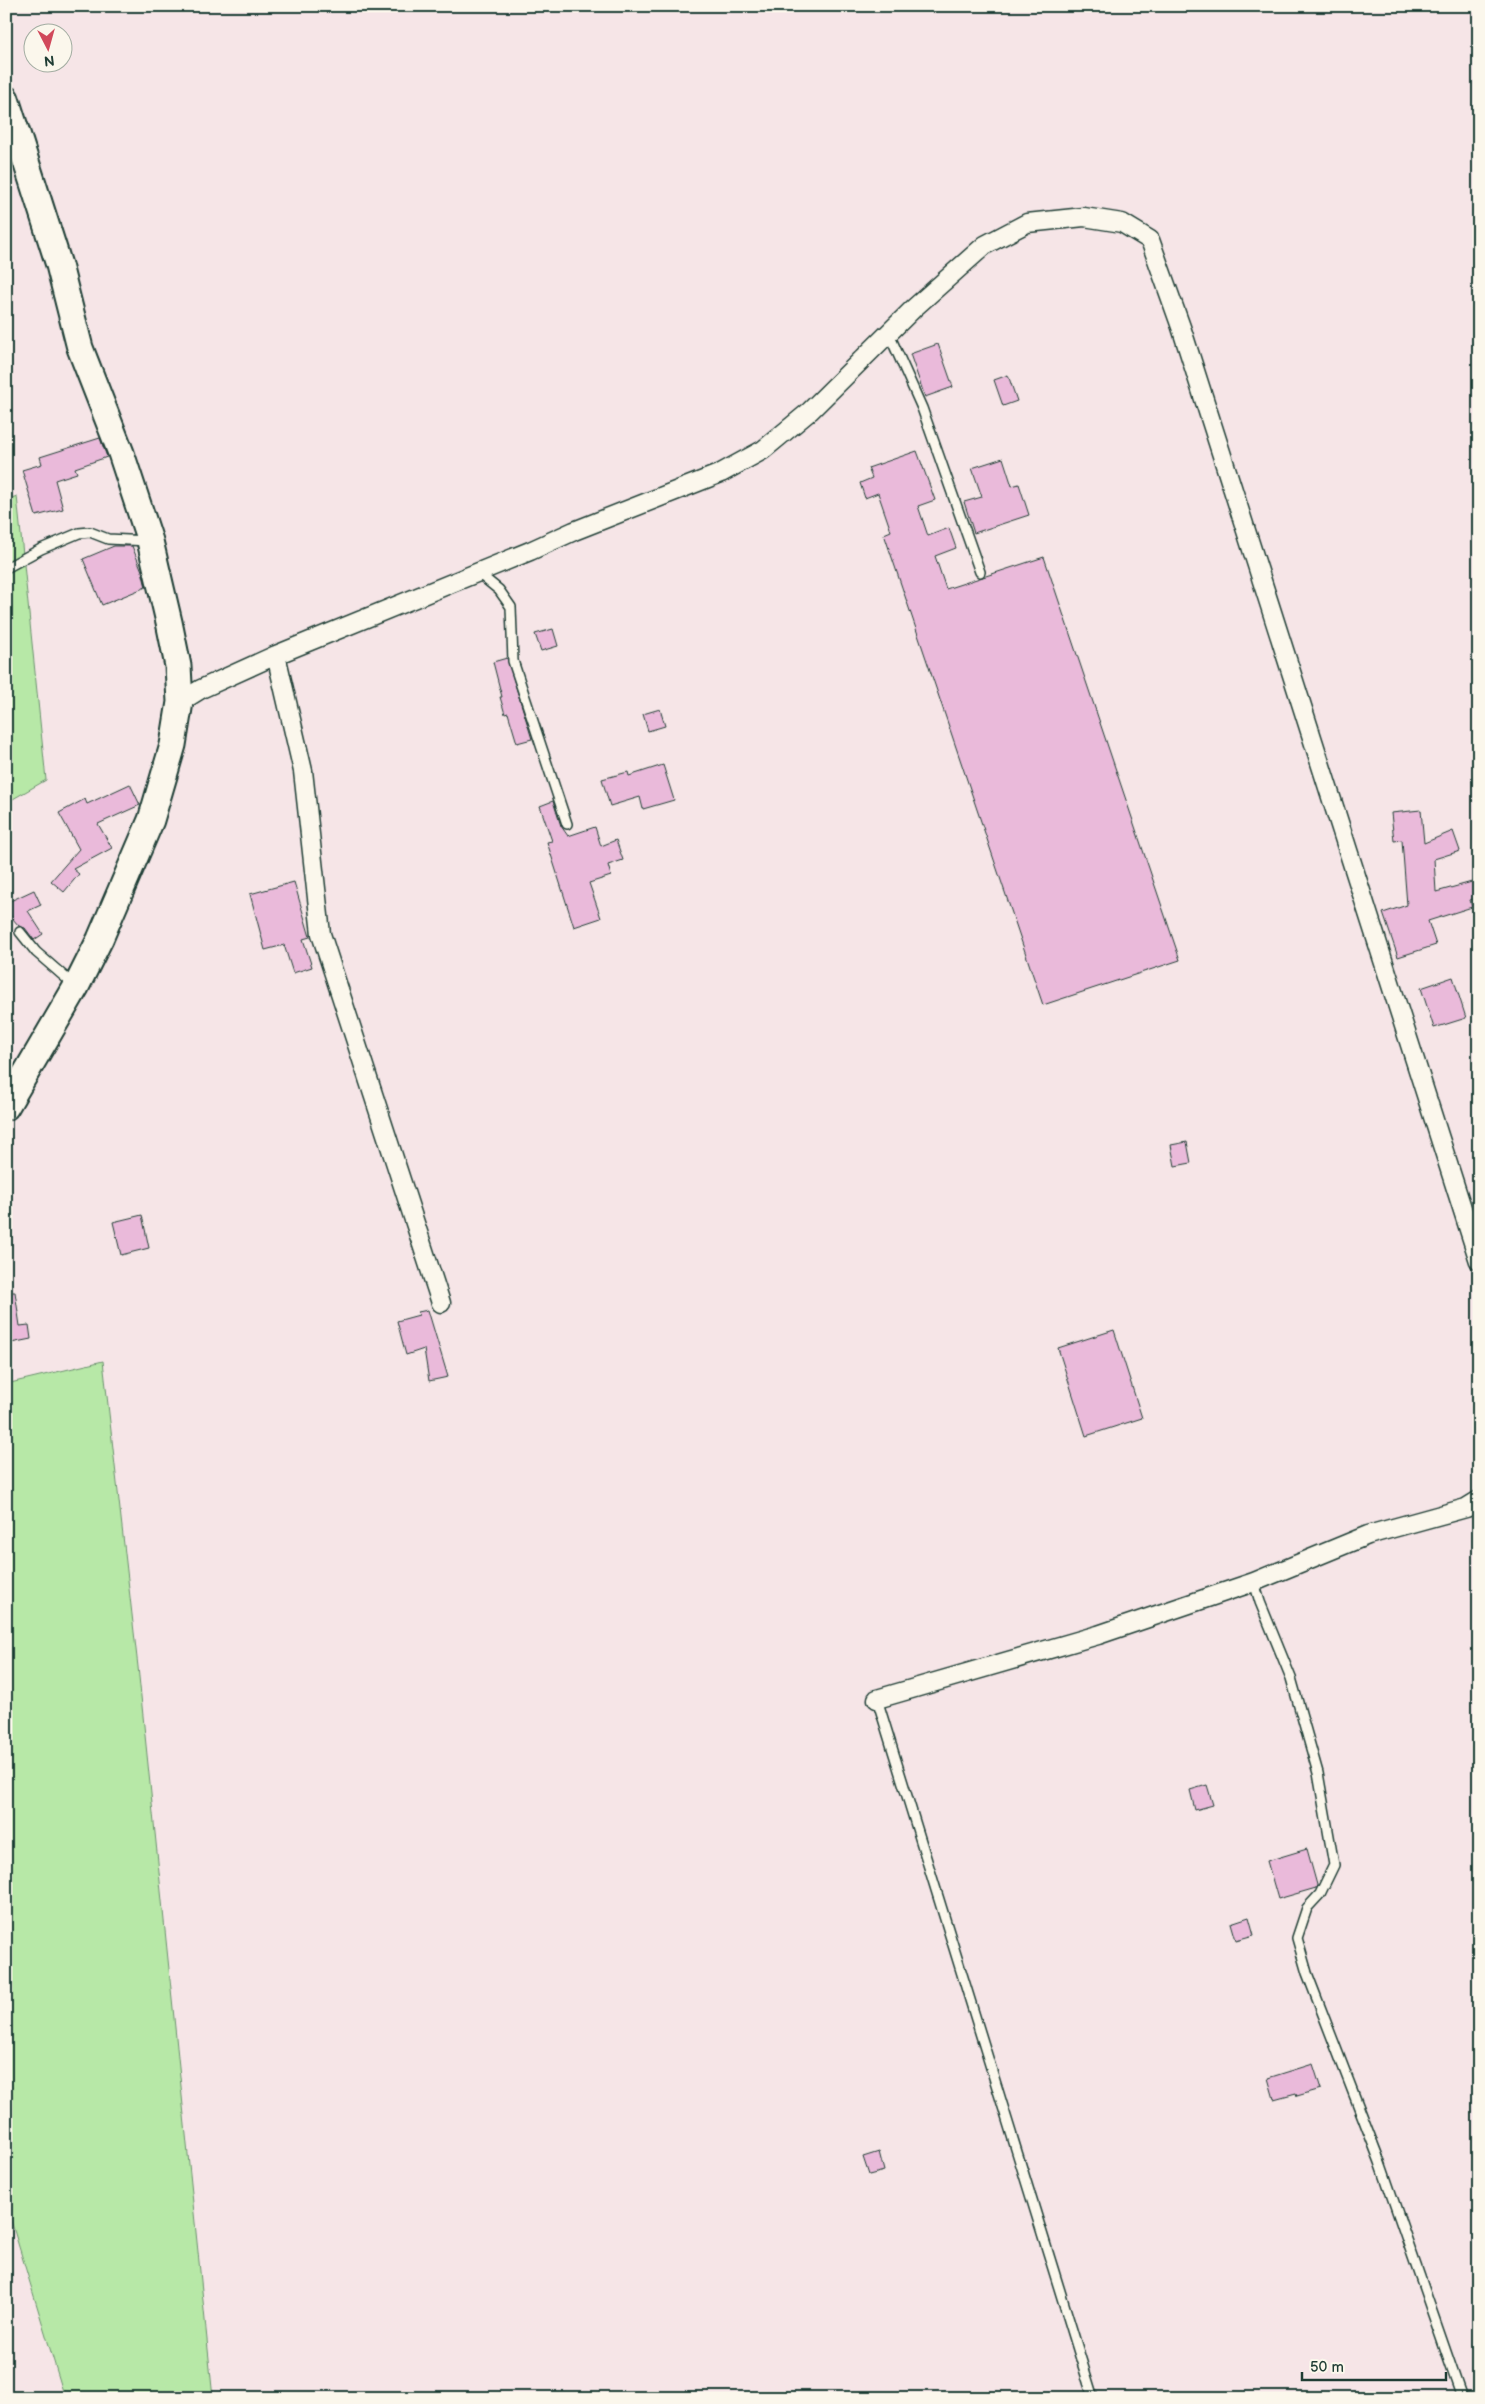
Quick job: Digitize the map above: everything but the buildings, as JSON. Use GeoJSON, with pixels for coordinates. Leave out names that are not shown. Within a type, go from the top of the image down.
{"type":"FeatureCollection","features":[{"type":"Feature","properties":{"kind":"street"},"geometry":{"type":"LineString","coordinates":[[6,98],[56,256],[80,348],[121,453],[150,541],[170,622],[178,666],[180,702],[173,745],[150,820],[100,939],[76,987],[6,1106]]}},
{"type":"Feature","properties":{"kind":"street"},"geometry":{"type":"LineString","coordinates":[[180,702],[201,688],[276,655],[720,473],[763,450],[810,412],[914,308],[986,245],[1027,223],[1084,217],[1122,223],[1150,240],[1240,508],[1479,1260]]}},
{"type":"Feature","properties":{"kind":"street"},"geometry":{"type":"LineString","coordinates":[[276,655],[303,771],[321,934],[441,1303]]}},
{"type":"Feature","properties":{"kind":"street"},"geometry":{"type":"LineString","coordinates":[[877,1699],[1098,1634],[1254,1582],[1368,1535],[1466,1508],[1479,1500]]}},
{"type":"Feature","properties":{"kind":"lane"},"geometry":{"type":"LineString","coordinates":[[889,334],[922,408],[980,572]]}},
{"type":"Feature","properties":{"kind":"lane"},"geometry":{"type":"LineString","coordinates":[[6,568],[41,549],[79,533],[90,532],[108,539],[150,541]]}},
{"type":"Feature","properties":{"kind":"lane"},"geometry":{"type":"LineString","coordinates":[[477,572],[499,590],[511,607],[513,661],[566,824]]}},
{"type":"Feature","properties":{"kind":"lane"},"geometry":{"type":"LineString","coordinates":[[20,932],[36,952],[76,987]]}},
{"type":"Feature","properties":{"kind":"lane"},"geometry":{"type":"LineString","coordinates":[[1254,1582],[1259,1592],[1260,1602],[1292,1678],[1318,1773],[1334,1865],[1320,1894],[1307,1908],[1297,1938],[1307,1973],[1380,2162],[1462,2398]]}},
{"type":"Feature","properties":{"kind":"lane"},"geometry":{"type":"LineString","coordinates":[[877,1699],[1093,2398]]}},
{"type":"Feature","properties":{"kind":"green space"},"geometry":{"type":"Polygon","coordinates":[[[17,496],[46,780],[6,803],[6,500],[17,496]]]}},
{"type":"Feature","properties":{"kind":"green space"},"geometry":{"type":"Polygon","coordinates":[[[103,1361],[138,1667],[213,2398],[65,2398],[6,2204],[6,1384],[103,1361]]]}}]}
